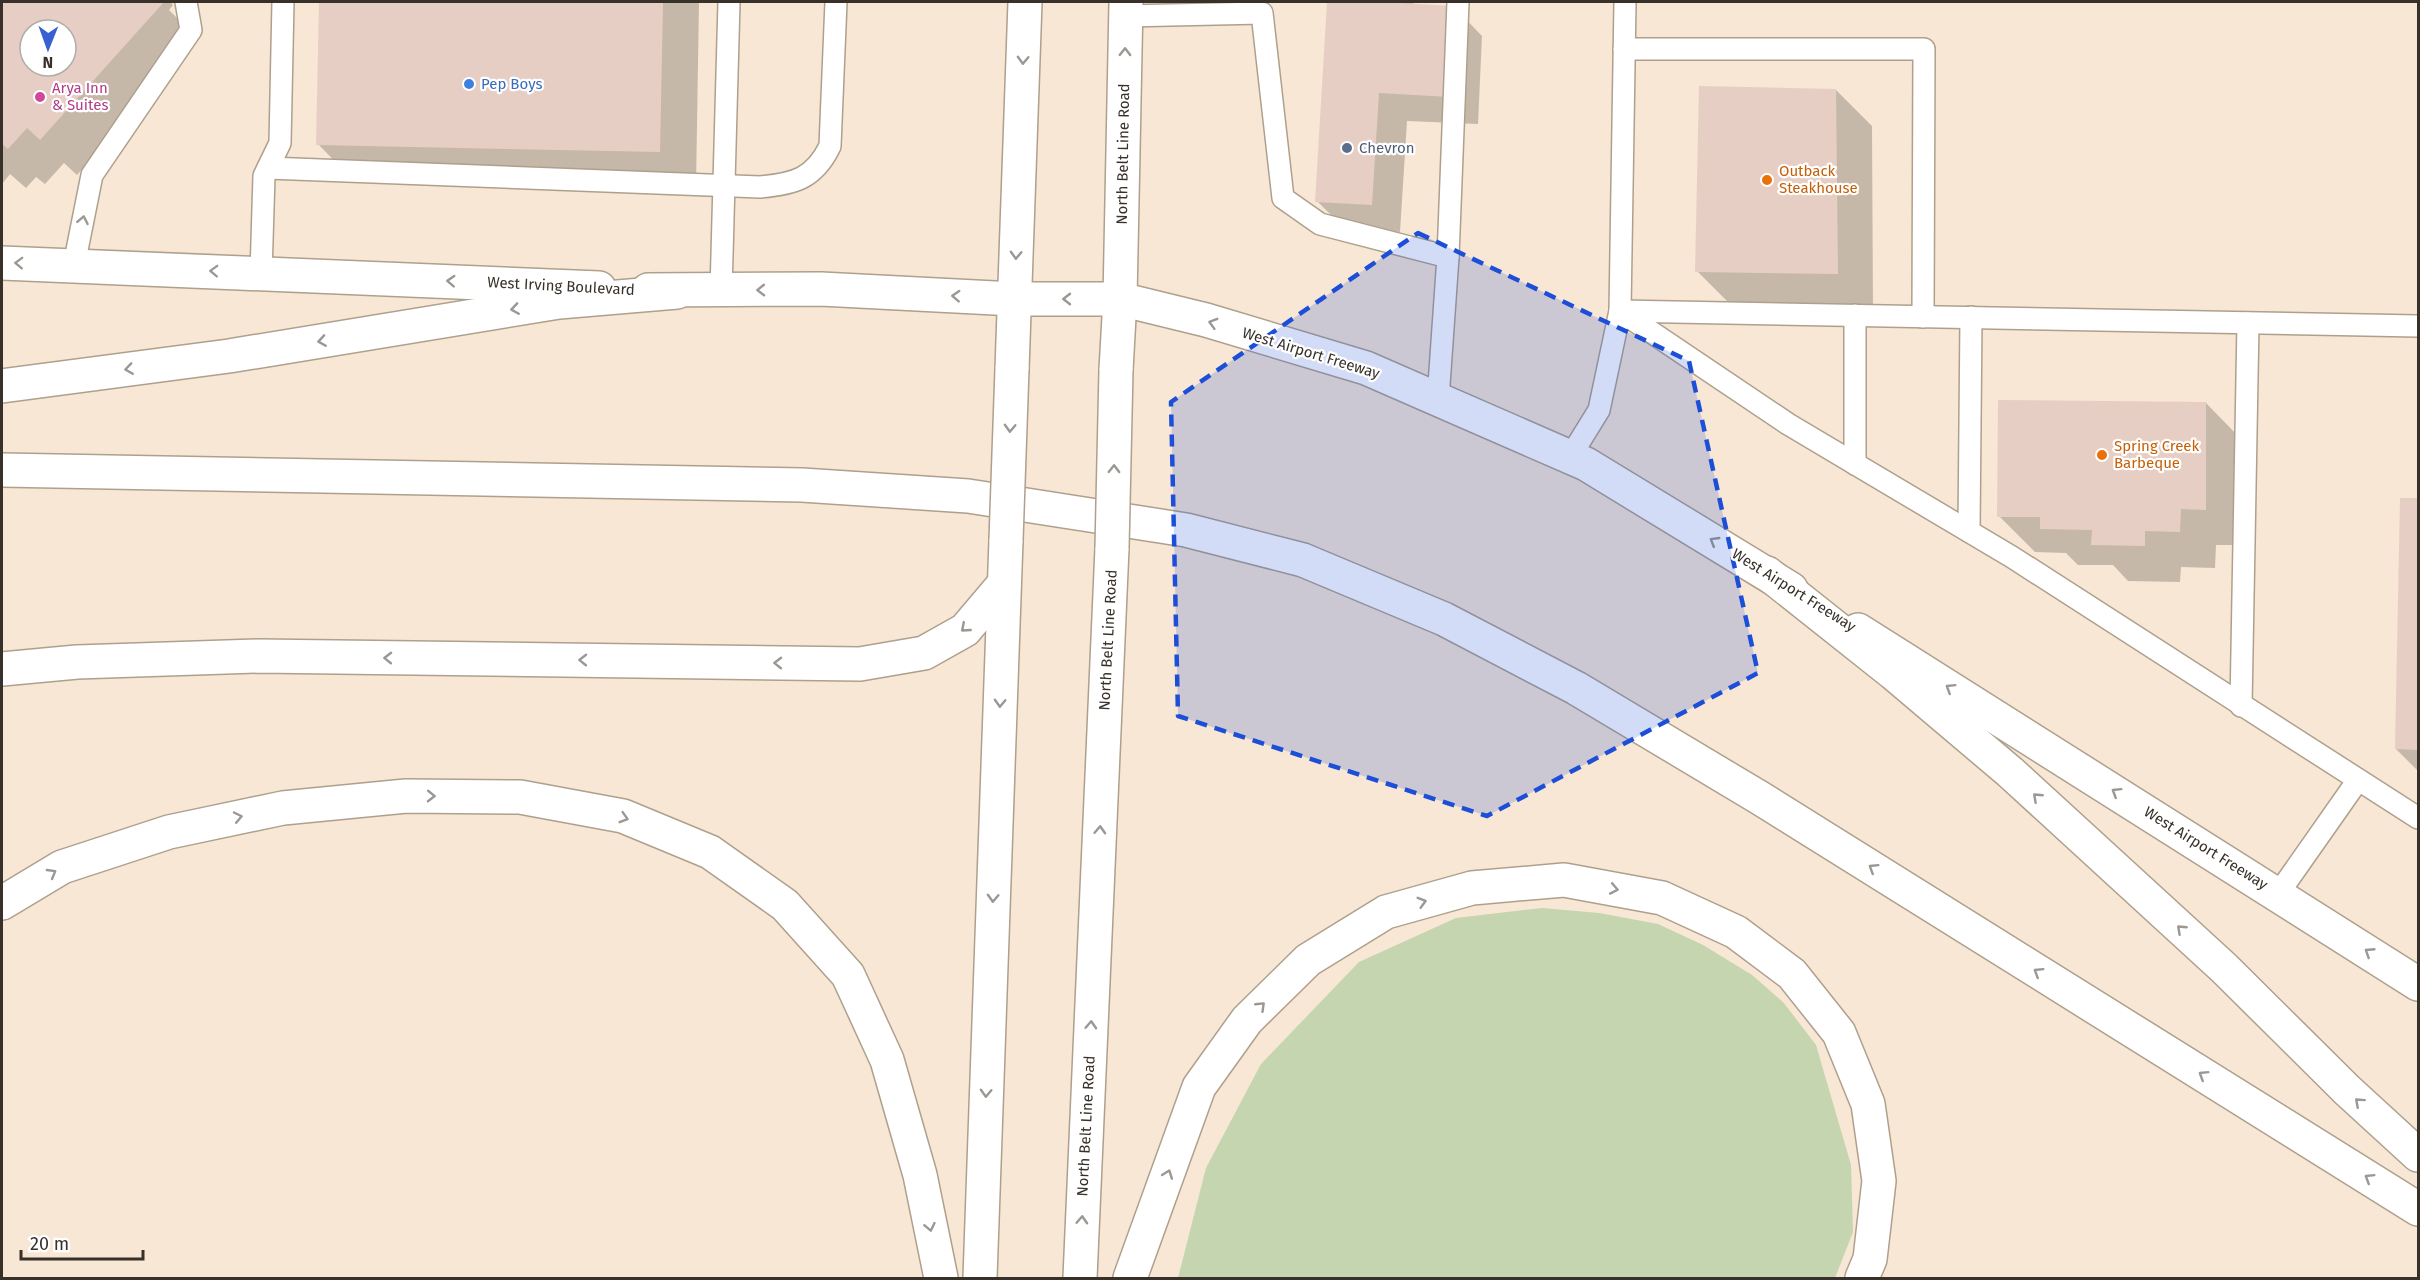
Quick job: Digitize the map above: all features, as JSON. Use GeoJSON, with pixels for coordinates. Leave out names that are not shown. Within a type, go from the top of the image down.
{"type":"FeatureCollection","features":[{"type":"Feature","properties":{"kind":"main road"},"geometry":{"type":"LineString","coordinates":[[980,1278],[1025,2]]}},
{"type":"Feature","properties":{"kind":"main road","name":"North Belt Line Road"},"geometry":{"type":"LineString","coordinates":[[1080,1278],[1112,548],[1120,299],[1125,9]]}},
{"type":"Feature","properties":{"kind":"main road","name":"West Irving Boulevard"},"geometry":{"type":"LineString","coordinates":[[2,262],[677,291],[821,289],[1014,299],[1120,299]]}},
{"type":"Feature","properties":{"kind":"main road"},"geometry":{"type":"LineString","coordinates":[[2,386],[229,356],[559,302],[677,291]]}},
{"type":"Feature","properties":{"kind":"main road","name":"West Airport Freeway"},"geometry":{"type":"LineString","coordinates":[[1120,299],[1206,320],[1366,368],[1586,464],[1767,573],[2418,984]]}},
{"type":"Feature","properties":{"kind":"main road"},"geometry":{"type":"LineString","coordinates":[[2,470],[802,485],[968,496],[1186,530],[1303,560],[1444,619],[1586,694],[1760,798],[2418,1209]]}},
{"type":"Feature","properties":{"kind":"main road"},"geometry":{"type":"LineString","coordinates":[[1767,573],[1893,673],[2010,772],[2224,968],[2347,1090],[2418,1155]]}},
{"type":"Feature","properties":{"kind":"main road"},"geometry":{"type":"LineString","coordinates":[[2,669],[77,663],[259,656],[860,664],[924,653],[965,630],[1004,584]]}},
{"type":"Feature","properties":{"kind":"main road"},"geometry":{"type":"LineString","coordinates":[[2,903],[62,867],[169,832],[283,808],[406,796],[520,797],[623,816],[710,852],[776,898],[848,975],[887,1060],[920,1175],[941,1278]]}},
{"type":"Feature","properties":{"kind":"main road"},"geometry":{"type":"LineString","coordinates":[[1130,1278],[1199,1087],[1246,1020],[1308,960],[1386,912],[1472,888],[1564,880],[1662,898],[1736,932],[1792,974],[1839,1033],[1868,1104],[1879,1180],[1870,1259],[1862,1278]]}},
{"type":"Feature","properties":{"kind":"lane"},"geometry":{"type":"LineString","coordinates":[[74,265],[92,175],[191,30],[186,2]]}},
{"type":"Feature","properties":{"kind":"lane"},"geometry":{"type":"LineString","coordinates":[[261,273],[264,176],[280,143],[283,2]]}},
{"type":"Feature","properties":{"kind":"lane"},"geometry":{"type":"LineString","coordinates":[[721,291],[729,2]]}},
{"type":"Feature","properties":{"kind":"lane"},"geometry":{"type":"LineString","coordinates":[[268,168],[724,186],[760,187],[787,184],[807,175],[822,162],[830,146],[836,2]]}},
{"type":"Feature","properties":{"kind":"lane"},"geometry":{"type":"LineString","coordinates":[[1438,399],[1448,257],[1458,2]]}},
{"type":"Feature","properties":{"kind":"lane"},"geometry":{"type":"LineString","coordinates":[[1570,457],[1599,410],[1620,311],[1625,2]]}},
{"type":"Feature","properties":{"kind":"lane"},"geometry":{"type":"LineString","coordinates":[[1125,9],[1262,7],[1282,198],[1320,224],[1448,257]]}},
{"type":"Feature","properties":{"kind":"lane"},"geometry":{"type":"LineString","coordinates":[[1624,49],[1924,49],[1923,317]]}},
{"type":"Feature","properties":{"kind":"lane"},"geometry":{"type":"LineString","coordinates":[[1620,311],[2418,326]]}},
{"type":"Feature","properties":{"kind":"lane"},"geometry":{"type":"LineString","coordinates":[[1620,311],[1788,424],[1969,531],[2418,818]]}},
{"type":"Feature","properties":{"kind":"lane"},"geometry":{"type":"LineString","coordinates":[[1855,315],[1855,464]]}},
{"type":"Feature","properties":{"kind":"lane"},"geometry":{"type":"LineString","coordinates":[[1969,531],[1971,317]]}},
{"type":"Feature","properties":{"kind":"lane"},"geometry":{"type":"LineString","coordinates":[[2241,706],[2248,323]]}},
{"type":"Feature","properties":{"kind":"lane"},"geometry":{"type":"LineString","coordinates":[[2278,894],[2358,780]]}},
{"type":"Feature","properties":{"kind":"highlighted area"},"geometry":{"type":"Polygon","coordinates":[[[1418,233],[1689,361],[1758,673],[1487,816],[1178,716],[1171,402],[1418,233]]]}},
{"type":"Feature","properties":{"kind":"green space"},"geometry":{"type":"Polygon","coordinates":[[[1542,908],[1599,913],[1658,924],[1703,945],[1752,975],[1783,1002],[1816,1045],[1851,1165],[1853,1232],[1835,1278],[1178,1278],[1206,1168],[1261,1064],[1359,962],[1456,918],[1542,908]]]}},
{"type":"Feature","properties":{"kind":"building","name":"Arya Inn & Suites"},"geometry":{"type":"Polygon","coordinates":[[[5,2],[164,2],[40,140],[27,128],[8,149],[2,144],[2,5],[5,2]]]}},
{"type":"Feature","properties":{"kind":"building"},"geometry":{"type":"Polygon","coordinates":[[[319,2],[663,2],[660,152],[316,145],[319,2]]]}},
{"type":"Feature","properties":{"kind":"building","name":"Chevron"},"geometry":{"type":"Polygon","coordinates":[[[1327,2],[1454,6],[1450,97],[1379,93],[1372,205],[1315,202],[1327,2]]]}},
{"type":"Feature","properties":{"kind":"building","name":"Outback Steakhouse"},"geometry":{"type":"Polygon","coordinates":[[[1699,86],[1836,89],[1838,274],[1695,272],[1699,86]]]}},
{"type":"Feature","properties":{"kind":"building","name":"Spring Creek Barbeque"},"geometry":{"type":"Polygon","coordinates":[[[1998,400],[2206,402],[2206,510],[2181,509],[2180,532],[2145,531],[2145,546],[2091,545],[2092,530],[2040,529],[2040,517],[1997,517],[1998,400]]]}},
{"type":"Feature","properties":{"kind":"building"},"geometry":{"type":"Polygon","coordinates":[[[2400,498],[2418,498],[2418,750],[2395,749],[2400,498]]]}},
{"type":"Feature","properties":{"kind":"place","name":"Pep Boys"},"geometry":{"type":"Point","coordinates":[469,84]}},
{"type":"Feature","properties":{"kind":"place","name":"Arya Inn & Suites"},"geometry":{"type":"Point","coordinates":[40,97]}},
{"type":"Feature","properties":{"kind":"place","name":"Chevron"},"geometry":{"type":"Point","coordinates":[1347,148]}},
{"type":"Feature","properties":{"kind":"place","name":"Outback Steakhouse"},"geometry":{"type":"Point","coordinates":[1767,180]}},
{"type":"Feature","properties":{"kind":"place","name":"Spring Creek Barbeque"},"geometry":{"type":"Point","coordinates":[2102,455]}}]}
